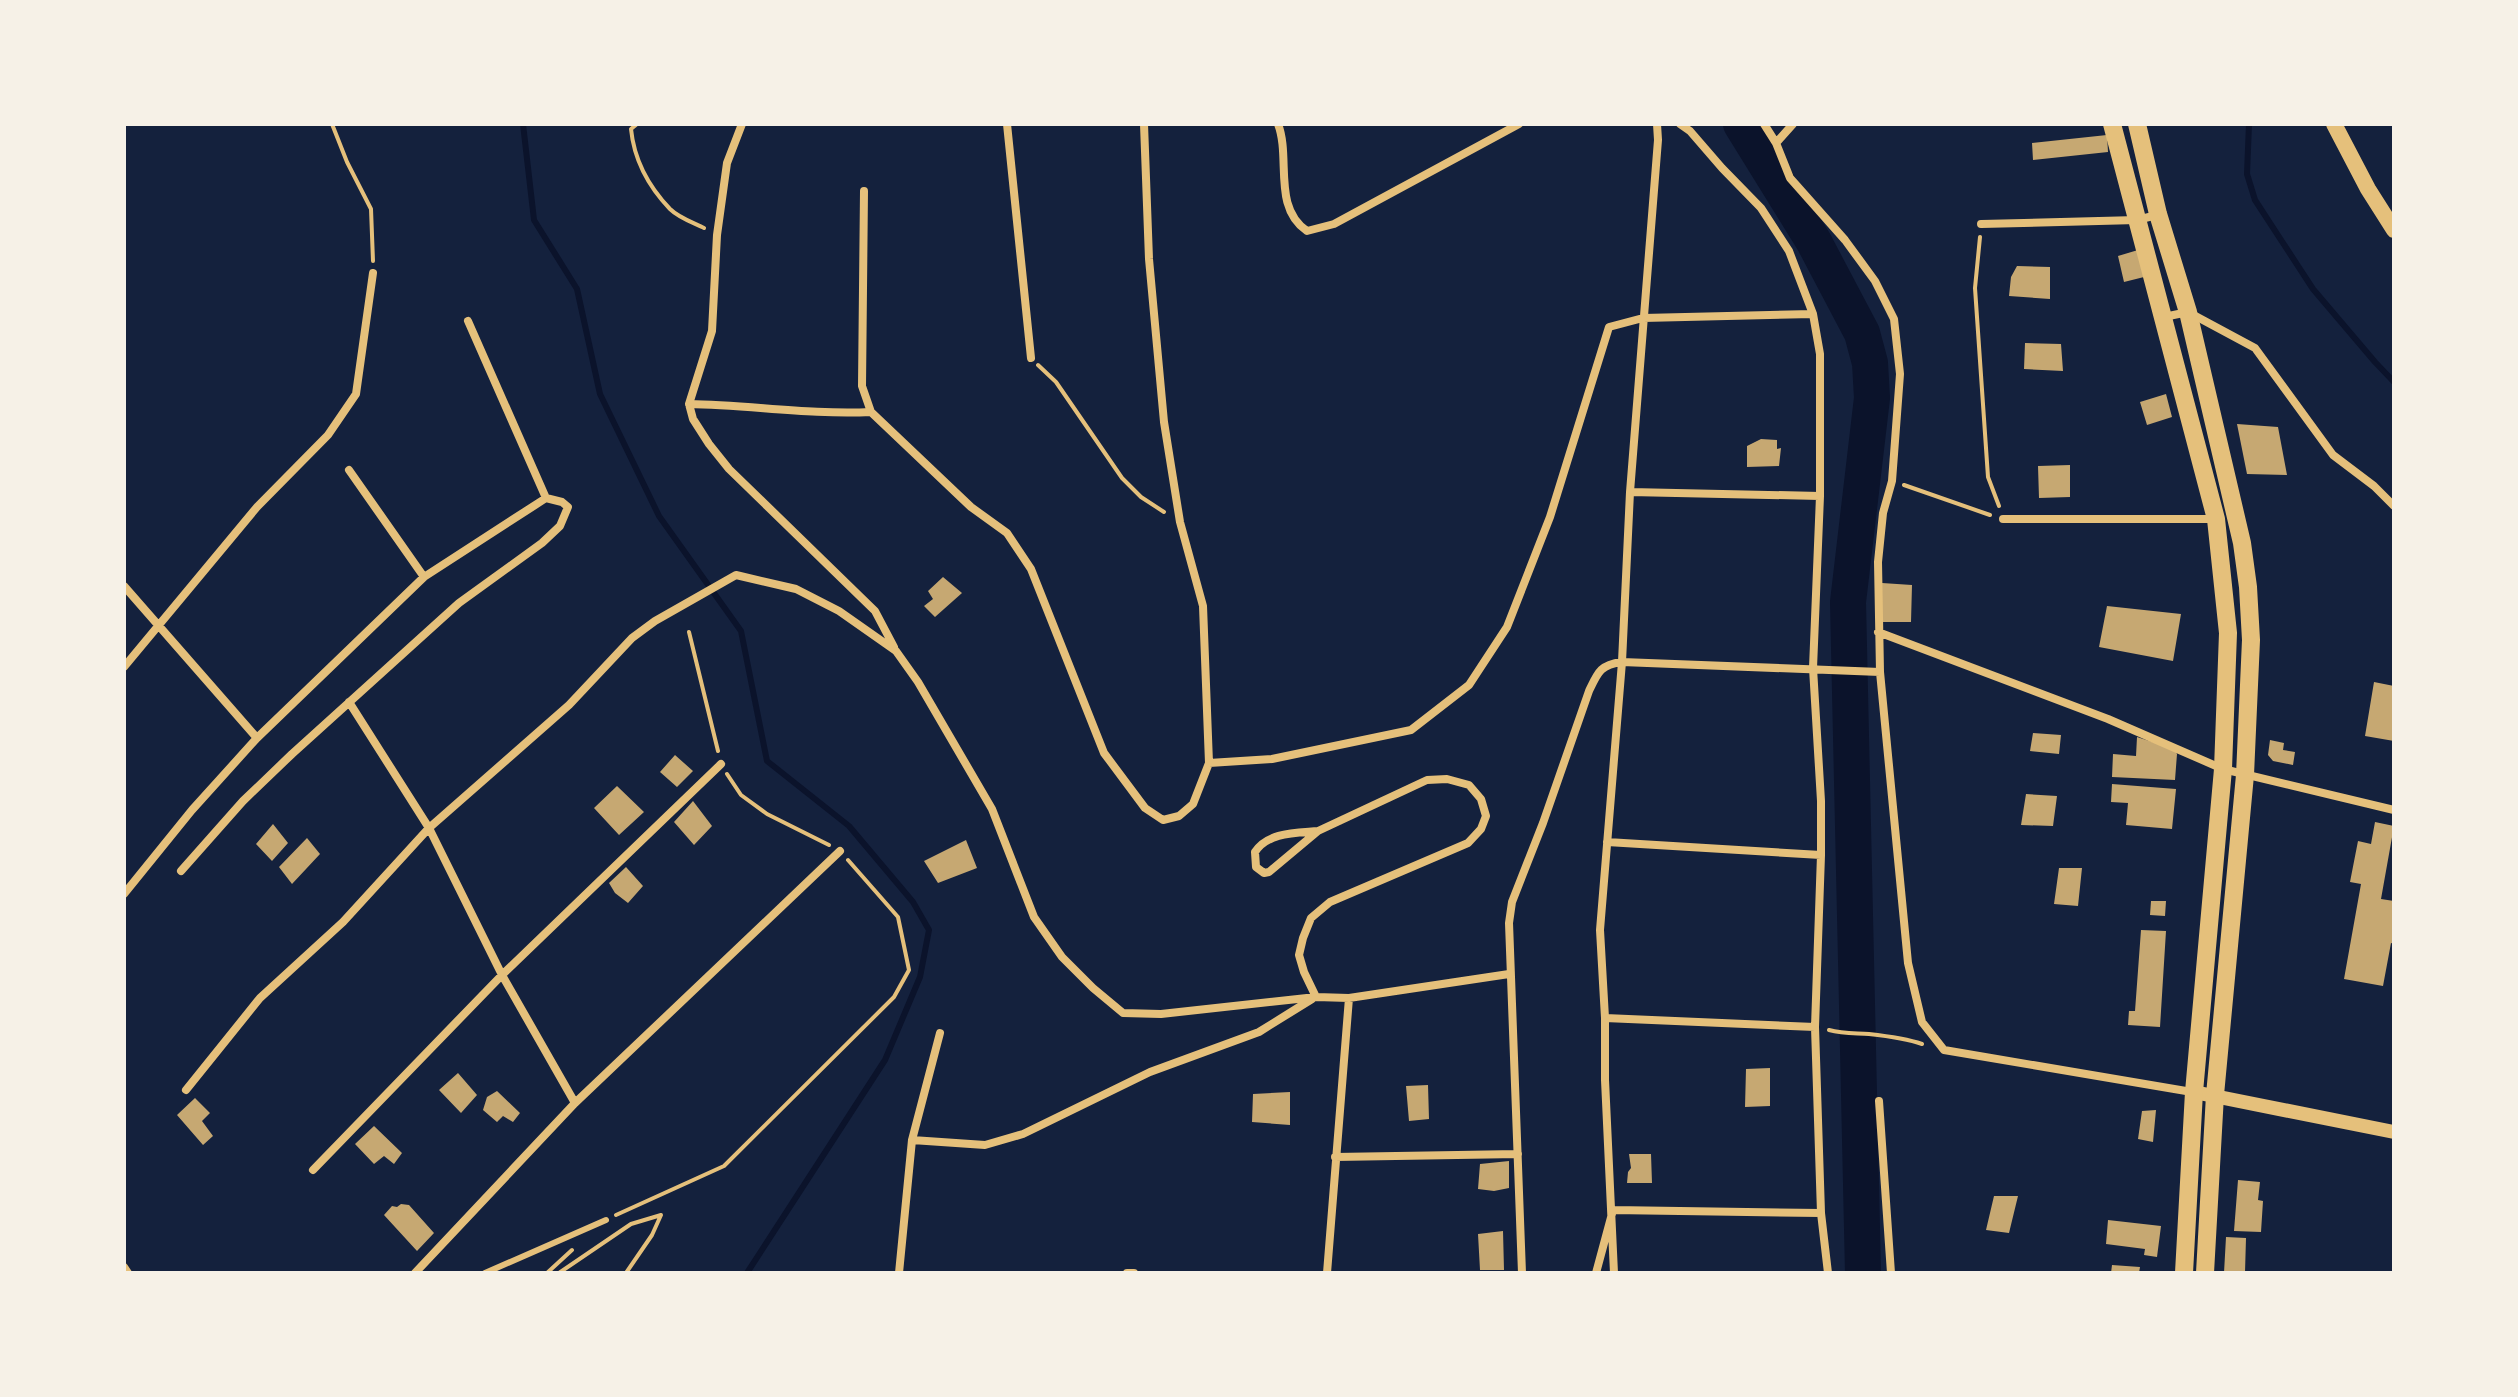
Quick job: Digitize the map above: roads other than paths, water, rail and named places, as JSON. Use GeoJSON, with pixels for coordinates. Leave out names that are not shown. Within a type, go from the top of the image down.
{"type":"FeatureCollection","features":[{"type":"Feature","properties":{"kind":"main road"},"geometry":{"type":"LineString","coordinates":[[2112,124],[2163,317],[2225,517],[2242,543],[2246,572],[2251,640],[2245,775],[2215,1095],[2205,1273]]}},
{"type":"Feature","properties":{"kind":"main road"},"geometry":{"type":"LineString","coordinates":[[2137,124],[2158,214],[2188,312],[2225,517],[2228,633],[2223,769],[2194,1092],[2184,1273]]}},
{"type":"Feature","properties":{"kind":"main road"},"geometry":{"type":"LineString","coordinates":[[2334,124],[2368,189],[2394,230]]}},
{"type":"Feature","properties":{"kind":"main road"},"geometry":{"type":"LineString","coordinates":[[2211,908],[2232,910]]}},
{"type":"Feature","properties":{"kind":"street"},"geometry":{"type":"LineString","coordinates":[[742,124],[727,163],[717,235],[712,331],[689,404],[693,419],[729,469],[875,611],[992,809],[1034,917],[1062,957],[1123,1013],[1161,1014],[1316,997],[1349,998],[1509,974]]}},
{"type":"Feature","properties":{"kind":"street"},"geometry":{"type":"LineString","coordinates":[[1007,124],[1031,358]]}},
{"type":"Feature","properties":{"kind":"street"},"geometry":{"type":"LineString","coordinates":[[864,191],[862,386],[871,412],[971,507],[1007,533],[1031,569],[1104,753],[1145,808],[1163,820],[1179,816],[1193,804],[1209,763],[1203,606],[1180,522],[1164,422],[1149,259],[1144,124]]}},
{"type":"Feature","properties":{"kind":"street"},"geometry":{"type":"LineString","coordinates":[[1278,124],[1289,208],[1296,223],[1307,231],[1334,224],[1519,124]]}},
{"type":"Feature","properties":{"kind":"street"},"geometry":{"type":"LineString","coordinates":[[1614,1273],[1600,930],[1622,662],[1630,492],[1657,124]]}},
{"type":"Feature","properties":{"kind":"street"},"geometry":{"type":"LineString","coordinates":[[1680,124],[1761,208],[1789,251],[1813,314],[1820,354],[1820,496],[1813,668],[1821,855],[1815,1027],[1821,1213],[1828,1273]]}},
{"type":"Feature","properties":{"kind":"street"},"geometry":{"type":"LineString","coordinates":[[1764,124],[1776,143],[1790,178],[1845,240],[1875,281],[1894,319],[1900,374],[1892,481],[1883,513],[1878,562],[1878,632],[1908,963],[1922,1022],[1944,1050],[2215,1095],[2394,1132]]}},
{"type":"Feature","properties":{"kind":"street"},"geometry":{"type":"LineString","coordinates":[[1776,143],[1793,124]]}},
{"type":"Feature","properties":{"kind":"street"},"geometry":{"type":"LineString","coordinates":[[1981,224],[2137,220],[2158,214]]}},
{"type":"Feature","properties":{"kind":"street"},"geometry":{"type":"LineString","coordinates":[[124,667],[257,507],[328,435],[356,394],[373,273]]}},
{"type":"Feature","properties":{"kind":"street"},"geometry":{"type":"LineString","coordinates":[[2163,317],[2188,312],[2255,348],[2333,455],[2374,486],[2394,506]]}},
{"type":"Feature","properties":{"kind":"street"},"geometry":{"type":"LineString","coordinates":[[1209,763],[1272,759],[1411,730],[1469,685],[1507,627],[1550,517],[1609,327],[1643,318],[1813,314]]}},
{"type":"Feature","properties":{"kind":"street"},"geometry":{"type":"LineString","coordinates":[[468,321],[546,498]]}},
{"type":"Feature","properties":{"kind":"street"},"geometry":{"type":"LineString","coordinates":[[689,404],[830,414],[871,412]]}},
{"type":"Feature","properties":{"kind":"street"},"geometry":{"type":"LineString","coordinates":[[349,470],[424,577]]}},
{"type":"Feature","properties":{"kind":"street"},"geometry":{"type":"LineString","coordinates":[[1630,492],[1820,496]]}},
{"type":"Feature","properties":{"kind":"street"},"geometry":{"type":"LineString","coordinates":[[124,894],[192,810],[257,738],[424,577],[546,498],[568,507],[560,526],[542,543],[459,603],[243,801],[181,871]]}},
{"type":"Feature","properties":{"kind":"street"},"geometry":{"type":"LineString","coordinates":[[2003,519],[2225,517]]}},
{"type":"Feature","properties":{"kind":"street"},"geometry":{"type":"LineString","coordinates":[[186,1090],[260,998],[343,922],[429,828],[569,705],[632,638],[655,621],[736,575],[796,589],[839,611],[896,651]]}},
{"type":"Feature","properties":{"kind":"street"},"geometry":{"type":"LineString","coordinates":[[124,586],[257,738]]}},
{"type":"Feature","properties":{"kind":"street"},"geometry":{"type":"LineString","coordinates":[[1878,632],[2108,719],[2223,769],[2394,810]]}},
{"type":"Feature","properties":{"kind":"street"},"geometry":{"type":"LineString","coordinates":[[1522,1273],[1509,923],[1512,902],[1598,672],[1609,664],[1622,662],[1880,672]]}},
{"type":"Feature","properties":{"kind":"street"},"geometry":{"type":"LineString","coordinates":[[349,702],[429,828],[502,975],[575,1103]]}},
{"type":"Feature","properties":{"kind":"street"},"geometry":{"type":"LineString","coordinates":[[313,1170],[502,975],[721,764]]}},
{"type":"Feature","properties":{"kind":"street"},"geometry":{"type":"LineString","coordinates":[[1316,997],[1299,955],[1311,918],[1330,902],[1468,843],[1481,829],[1486,816],[1481,799],[1469,785],[1447,779],[1427,780],[1318,831],[1274,869],[1264,873],[1256,867],[1255,852],[1267,840],[1290,833],[1318,831]]}},
{"type":"Feature","properties":{"kind":"street"},"geometry":{"type":"LineString","coordinates":[[1607,842],[1821,855]]}},
{"type":"Feature","properties":{"kind":"street"},"geometry":{"type":"LineString","coordinates":[[415,1273],[575,1103],[840,851]]}},
{"type":"Feature","properties":{"kind":"street"},"geometry":{"type":"LineString","coordinates":[[912,1140],[985,1145],[1023,1134],[1150,1072],[1259,1032],[1316,997]]}},
{"type":"Feature","properties":{"kind":"street"},"geometry":{"type":"LineString","coordinates":[[1327,1273],[1349,998]]}},
{"type":"Feature","properties":{"kind":"street"},"geometry":{"type":"LineString","coordinates":[[1605,1018],[1815,1027]]}},
{"type":"Feature","properties":{"kind":"street"},"geometry":{"type":"LineString","coordinates":[[899,1273],[912,1140],[940,1033]]}},
{"type":"Feature","properties":{"kind":"street"},"geometry":{"type":"LineString","coordinates":[[1879,1101],[1891,1273]]}},
{"type":"Feature","properties":{"kind":"street"},"geometry":{"type":"LineString","coordinates":[[1335,1157],[1518,1154]]}},
{"type":"Feature","properties":{"kind":"street"},"geometry":{"type":"LineString","coordinates":[[1613,1210],[1821,1213]]}},
{"type":"Feature","properties":{"kind":"street"},"geometry":{"type":"LineString","coordinates":[[1596,1273],[1613,1210]]}},
{"type":"Feature","properties":{"kind":"street"},"geometry":{"type":"LineString","coordinates":[[124,1267],[128,1273]]}},
{"type":"Feature","properties":{"kind":"street"},"geometry":{"type":"LineString","coordinates":[[1126,1273],[1134,1273]]}},
{"type":"Feature","properties":{"kind":"lane"},"geometry":{"type":"LineString","coordinates":[[485,1273],[606,1220]]}},
{"type":"Feature","properties":{"kind":"waterway"},"geometry":{"type":"LineString","coordinates":[[523,124],[534,220],[577,289],[600,394],[659,516],[741,631],[767,761],[849,826],[913,902],[929,930],[920,977],[885,1060],[747,1273]]}},
{"type":"Feature","properties":{"kind":"waterway"},"geometry":{"type":"LineString","coordinates":[[1741,124],[1814,242],[1862,333],[1870,363],[1872,398],[1848,602],[1863,1273]]}},
{"type":"Feature","properties":{"kind":"waterway"},"geometry":{"type":"LineString","coordinates":[[2249,124],[2247,174],[2255,200],[2313,289],[2394,382]]}}]}
